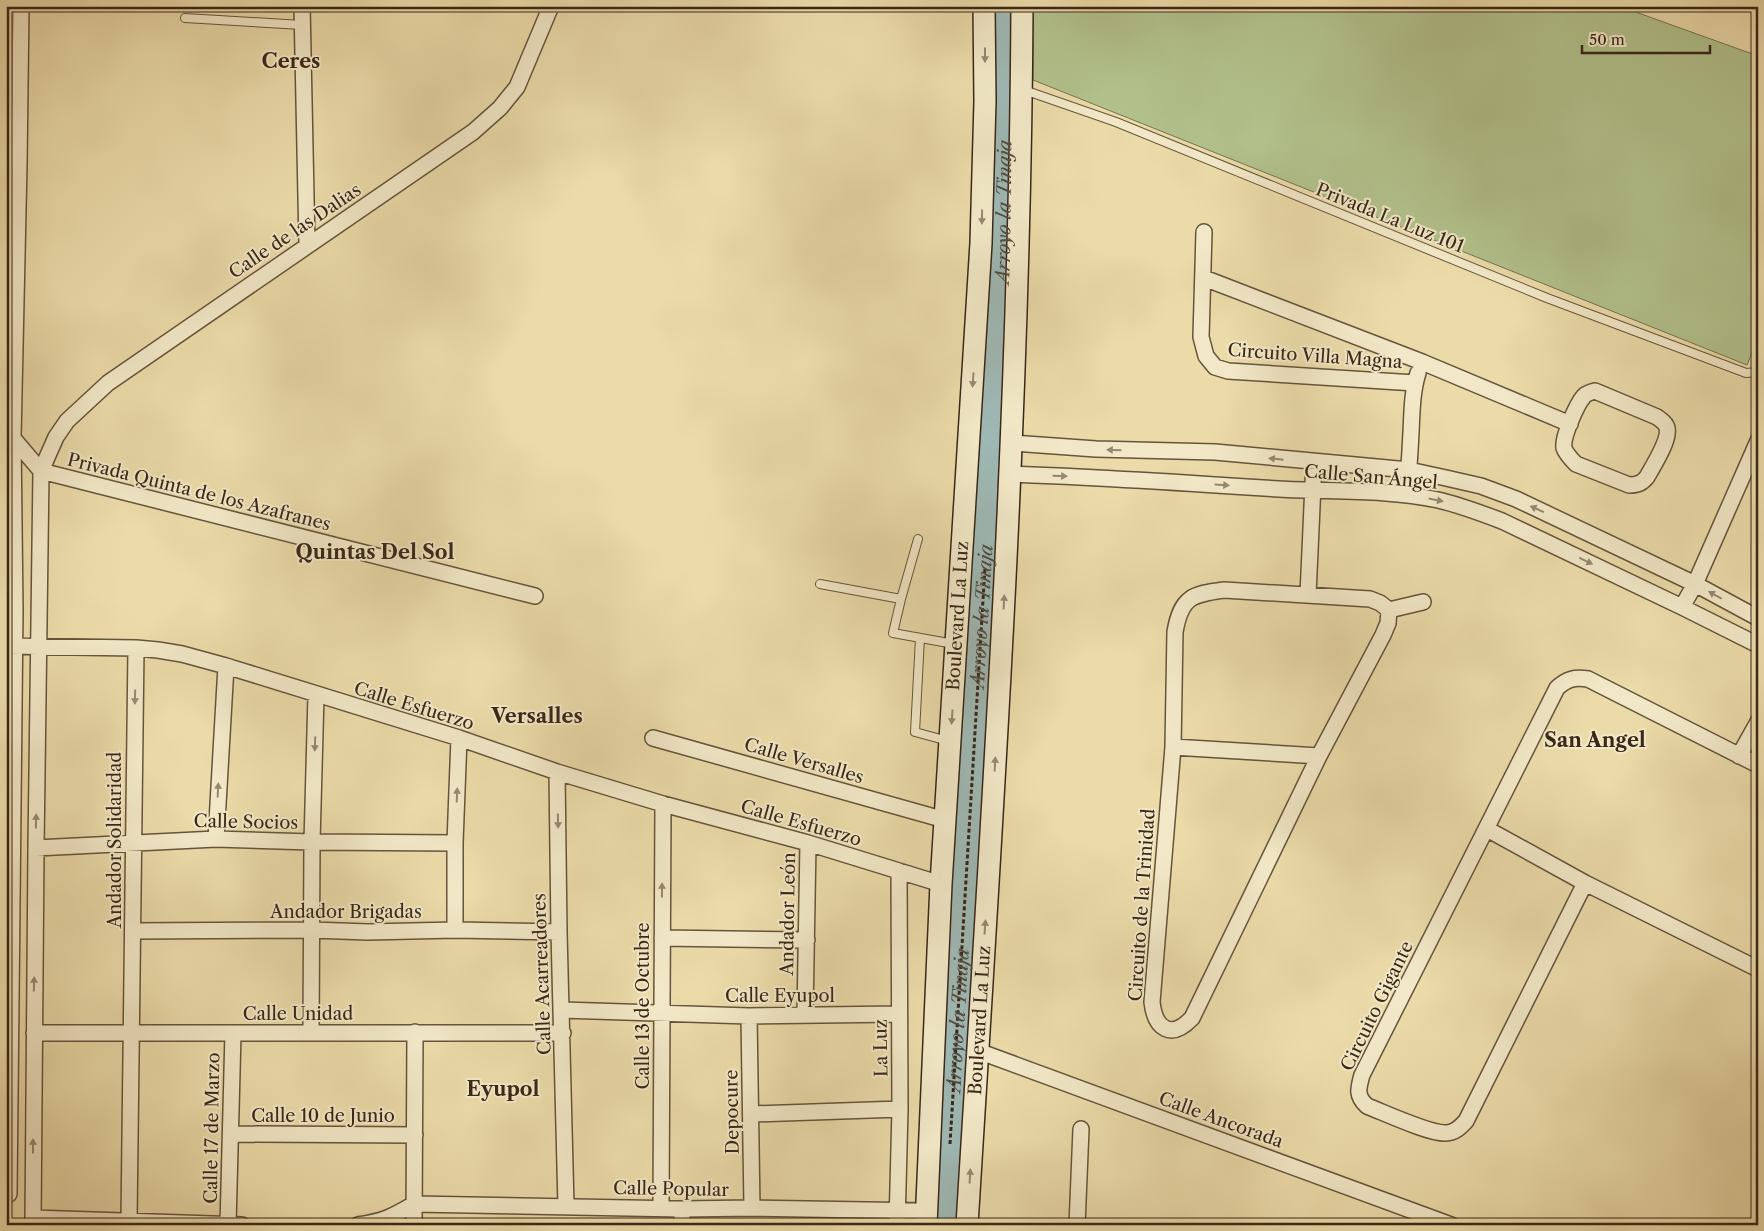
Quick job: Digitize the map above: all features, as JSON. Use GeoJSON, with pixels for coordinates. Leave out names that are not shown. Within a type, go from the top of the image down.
{"type":"FeatureCollection","features":[{"type":"Feature","properties":{"kind":"main road","name":"Boulevard La Luz"},"geometry":{"type":"LineString","coordinates":[[926,1218],[941,884],[981,243],[985,101],[984,6]]}},
{"type":"Feature","properties":{"kind":"main road","name":"Boulevard La Luz"},"geometry":{"type":"LineString","coordinates":[[967,1225],[1011,474],[1023,90],[1022,6]]}},
{"type":"Feature","properties":{"kind":"street"},"geometry":{"type":"LineString","coordinates":[[21,6],[13,163],[10,403],[13,438],[15,610],[10,646],[7,1194],[32,1195]]}},
{"type":"Feature","properties":{"kind":"street"},"geometry":{"type":"LineString","coordinates":[[302,6],[307,245]]}},
{"type":"Feature","properties":{"kind":"street","name":"Calle de las Dalias"},"geometry":{"type":"LineString","coordinates":[[41,471],[56,437],[67,421],[108,382],[473,132],[500,108],[517,87],[551,6]]}},
{"type":"Feature","properties":{"kind":"street","name":"Circuito Villa Magna"},"geometry":{"type":"LineString","coordinates":[[1204,232],[1202,337],[1206,356],[1215,366],[1228,371],[1415,383]]}},
{"type":"Feature","properties":{"kind":"street","name":"Circuito Villa Magna"},"geometry":{"type":"LineString","coordinates":[[1204,278],[1422,362],[1570,424]]}},
{"type":"Feature","properties":{"kind":"street","name":"Circuito Villa Magna"},"geometry":{"type":"LineString","coordinates":[[1406,495],[1415,383],[1422,362]]}},
{"type":"Feature","properties":{"kind":"street"},"geometry":{"type":"LineString","coordinates":[[1595,391],[1657,417],[1664,422],[1667,428],[1667,437],[1644,482],[1638,485],[1629,485],[1576,464],[1569,458],[1564,449],[1564,441],[1570,424],[1584,396],[1595,391]]}},
{"type":"Feature","properties":{"kind":"street","name":"Privada Quinta de los Azafranes"},"geometry":{"type":"LineString","coordinates":[[13,438],[41,471],[535,596]]}},
{"type":"Feature","properties":{"kind":"street"},"geometry":{"type":"LineString","coordinates":[[1682,607],[1695,584],[1758,441]]}},
{"type":"Feature","properties":{"kind":"street","name":"Calle San Ángel"},"geometry":{"type":"LineString","coordinates":[[1012,443],[1096,449],[1215,452],[1409,470],[1481,486],[1516,499],[1695,584],[1758,618]]}},
{"type":"Feature","properties":{"kind":"street"},"geometry":{"type":"LineString","coordinates":[[1308,595],[1314,462]]}},
{"type":"Feature","properties":{"kind":"street"},"geometry":{"type":"LineString","coordinates":[[41,471],[33,1221],[129,1220],[233,1224]]}},
{"type":"Feature","properties":{"kind":"street","name":"Calle San Ángel"},"geometry":{"type":"LineString","coordinates":[[1011,474],[1406,495],[1438,500],[1502,521],[1758,645]]}},
{"type":"Feature","properties":{"kind":"street","name":"Circuito de la Trinidad"},"geometry":{"type":"LineString","coordinates":[[1224,590],[1370,599],[1380,603],[1389,610],[1388,623],[1384,635],[1319,756],[1192,1018],[1185,1025],[1177,1028],[1161,1027],[1156,1021],[1152,1002],[1173,747],[1175,632],[1178,617],[1184,604],[1194,595],[1224,590]]}},
{"type":"Feature","properties":{"kind":"street"},"geometry":{"type":"LineString","coordinates":[[1389,610],[1423,602]]}},
{"type":"Feature","properties":{"kind":"street","name":"Calle Esfuerzo"},"geometry":{"type":"LineString","coordinates":[[10,646],[136,648],[182,654],[459,738],[557,772],[663,804],[808,843],[941,884]]}},
{"type":"Feature","properties":{"kind":"street","name":"Andador Solidaridad"},"geometry":{"type":"LineString","coordinates":[[129,1220],[133,931],[132,842],[136,648]]}},
{"type":"Feature","properties":{"kind":"street"},"geometry":{"type":"LineString","coordinates":[[216,839],[226,666]]}},
{"type":"Feature","properties":{"kind":"street","name":"Circuito Gigante"},"geometry":{"type":"LineString","coordinates":[[1585,883],[1466,1121],[1456,1131],[1447,1133],[1434,1131],[1367,1106],[1361,1100],[1358,1090],[1362,1075],[1557,688],[1565,680],[1577,677],[1588,678],[1758,765]]}},
{"type":"Feature","properties":{"kind":"street"},"geometry":{"type":"LineString","coordinates":[[311,1032],[312,842],[316,695]]}},
{"type":"Feature","properties":{"kind":"street"},"geometry":{"type":"LineString","coordinates":[[1739,756],[1758,722]]}},
{"type":"Feature","properties":{"kind":"street"},"geometry":{"type":"LineString","coordinates":[[455,930],[455,843],[459,738]]}},
{"type":"Feature","properties":{"kind":"street","name":"Calle Versalles"},"geometry":{"type":"LineString","coordinates":[[653,738],[945,820]]}},
{"type":"Feature","properties":{"kind":"street"},"geometry":{"type":"LineString","coordinates":[[1173,747],[1319,756]]}},
{"type":"Feature","properties":{"kind":"street","name":"Calle Acarreadores"},"geometry":{"type":"LineString","coordinates":[[557,772],[566,1206]]}},
{"type":"Feature","properties":{"kind":"street","name":"Calle 13 de Octubre"},"geometry":{"type":"LineString","coordinates":[[661,1208],[663,804]]}},
{"type":"Feature","properties":{"kind":"street"},"geometry":{"type":"LineString","coordinates":[[1487,829],[1585,883],[1758,969]]}},
{"type":"Feature","properties":{"kind":"street","name":"Calle Socios"},"geometry":{"type":"LineString","coordinates":[[36,848],[216,839],[455,843]]}},
{"type":"Feature","properties":{"kind":"street","name":"Andador León"},"geometry":{"type":"LineString","coordinates":[[805,1015],[808,843]]}},
{"type":"Feature","properties":{"kind":"street","name":"La Luz"},"geometry":{"type":"LineString","coordinates":[[897,1218],[900,1109],[899,871]]}},
{"type":"Feature","properties":{"kind":"street","name":"Andador Brigadas"},"geometry":{"type":"LineString","coordinates":[[133,931],[312,930],[368,932],[455,930],[559,932]]}},
{"type":"Feature","properties":{"kind":"street"},"geometry":{"type":"LineString","coordinates":[[662,938],[807,940]]}},
{"type":"Feature","properties":{"kind":"street","name":"Calle Eyupol"},"geometry":{"type":"LineString","coordinates":[[562,1010],[749,1016],[899,1014]]}},
{"type":"Feature","properties":{"kind":"street","name":"Depocure"},"geometry":{"type":"LineString","coordinates":[[749,1016],[752,1208]]}},
{"type":"Feature","properties":{"kind":"street"},"geometry":{"type":"LineString","coordinates":[[414,1225],[415,1032]]}},
{"type":"Feature","properties":{"kind":"street","name":"Calle Unidad"},"geometry":{"type":"LineString","coordinates":[[34,1033],[563,1033]]}},
{"type":"Feature","properties":{"kind":"street","name":"Calle 17 de Marzo"},"geometry":{"type":"LineString","coordinates":[[233,1033],[233,1224]]}},
{"type":"Feature","properties":{"kind":"street","name":"Calle Ancorada"},"geometry":{"type":"LineString","coordinates":[[978,1051],[1451,1225]]}},
{"type":"Feature","properties":{"kind":"street"},"geometry":{"type":"LineString","coordinates":[[752,1114],[900,1109]]}},
{"type":"Feature","properties":{"kind":"street"},"geometry":{"type":"LineString","coordinates":[[1076,1225],[1081,1129]]}},
{"type":"Feature","properties":{"kind":"street","name":"Calle 10 de Junio"},"geometry":{"type":"LineString","coordinates":[[232,1134],[415,1135]]}},
{"type":"Feature","properties":{"kind":"street"},"geometry":{"type":"LineString","coordinates":[[358,1225],[390,1218],[414,1204]]}},
{"type":"Feature","properties":{"kind":"street","name":"Calle Popular"},"geometry":{"type":"LineString","coordinates":[[414,1204],[682,1209],[752,1208],[897,1218],[926,1218]]}},
{"type":"Feature","properties":{"kind":"street"},"geometry":{"type":"LineString","coordinates":[[682,1209],[682,1225]]}},
{"type":"Feature","properties":{"kind":"lane"},"geometry":{"type":"LineString","coordinates":[[185,18],[302,25]]}},
{"type":"Feature","properties":{"kind":"lane","name":"Privada La Luz 101"},"geometry":{"type":"LineString","coordinates":[[1023,90],[1116,122],[1547,298],[1746,373],[1758,372]]}},
{"type":"Feature","properties":{"kind":"lane"},"geometry":{"type":"LineString","coordinates":[[918,539],[893,633],[956,644]]}},
{"type":"Feature","properties":{"kind":"lane"},"geometry":{"type":"LineString","coordinates":[[820,584],[902,599]]}},
{"type":"Feature","properties":{"kind":"lane"},"geometry":{"type":"LineString","coordinates":[[920,638],[915,732],[950,742]]}},
{"type":"Feature","properties":{"kind":"path"},"geometry":{"type":"LineString","coordinates":[[950,1145],[985,560]]}},
{"type":"Feature","properties":{"kind":"green space"},"geometry":{"type":"Polygon","coordinates":[[[1033,6],[1619,6],[1758,56],[1758,338],[1747,365],[1033,80],[1033,6]]]}},
{"type":"Feature","properties":{"kind":"waterway","name":"Arroyo la Tinaja"},"geometry":{"type":"LineString","coordinates":[[944,1225],[1003,262],[1006,6]]}},
{"type":"Feature","properties":{"kind":"district","name":"Ceres"},"geometry":{"type":"Point","coordinates":[291,61]}},
{"type":"Feature","properties":{"kind":"district","name":"Quintas Del Sol"},"geometry":{"type":"Point","coordinates":[375,552]}},
{"type":"Feature","properties":{"kind":"district","name":"Versalles"},"geometry":{"type":"Point","coordinates":[537,716]}},
{"type":"Feature","properties":{"kind":"district","name":"San Angel"},"geometry":{"type":"Point","coordinates":[1595,740]}},
{"type":"Feature","properties":{"kind":"district","name":"Eyupol"},"geometry":{"type":"Point","coordinates":[503,1089]}}]}
